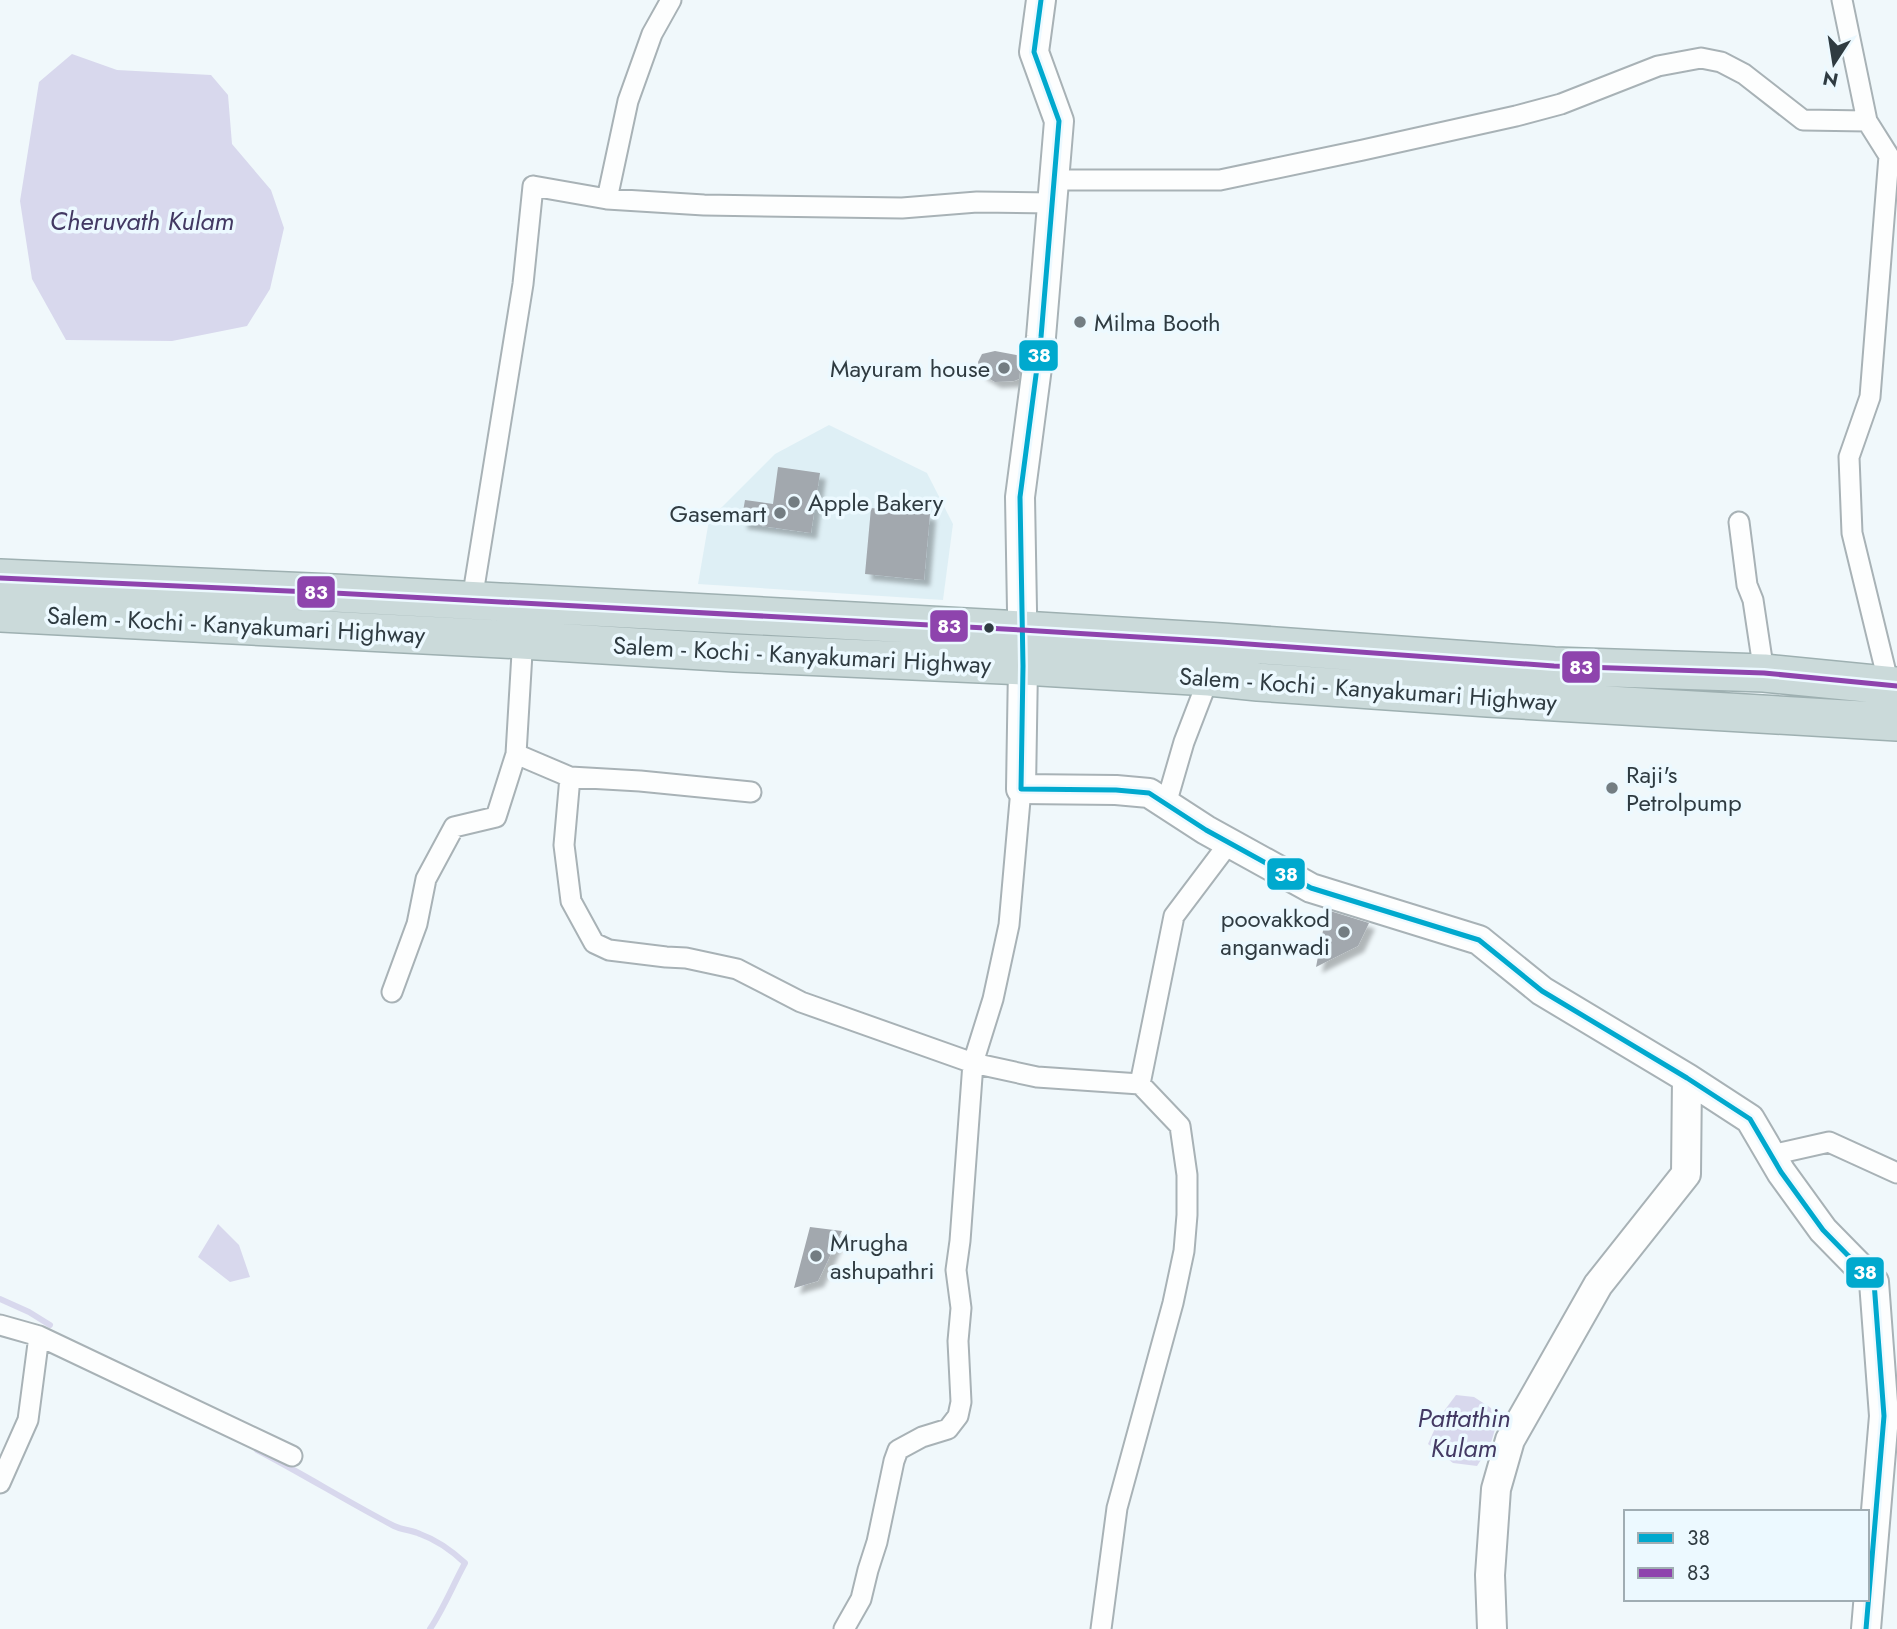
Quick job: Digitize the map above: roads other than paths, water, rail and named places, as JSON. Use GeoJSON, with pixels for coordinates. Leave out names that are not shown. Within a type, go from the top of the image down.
{"type":"FeatureCollection","features":[{"type":"Feature","properties":{"kind":"highway","name":"Salem - Kochi - Kanyakumari Highway"},"geometry":{"type":"LineString","coordinates":[[0,578],[1022,630],[1554,666],[1763,673],[1893,685]]}},
{"type":"Feature","properties":{"kind":"highway","name":"Salem - Kochi - Kanyakumari Highway"},"geometry":{"type":"LineString","coordinates":[[0,613],[1023,666],[1897,722]]}},
{"type":"Feature","properties":{"kind":"street"},"geometry":{"type":"LineString","coordinates":[[607,199],[628,101],[652,34],[671,0]]}},
{"type":"Feature","properties":{"kind":"street"},"geometry":{"type":"LineString","coordinates":[[844,1629],[862,1599],[898,1450],[922,1437],[948,1429],[958,1416],[961,1402],[958,1341],[961,1308],[956,1270],[973,1063],[993,999],[1009,925],[1021,789],[1023,666],[1020,497],[1041,337],[1059,121],[1034,52],[1041,0]]}},
{"type":"Feature","properties":{"kind":"street"},"geometry":{"type":"LineString","coordinates":[[1842,0],[1867,121],[1889,156],[1870,397],[1849,457],[1852,533],[1893,685]]}},
{"type":"Feature","properties":{"kind":"street"},"geometry":{"type":"LineString","coordinates":[[472,600],[523,284],[533,186],[607,199],[704,205],[902,208],[1054,192],[1220,180],[1516,116],[1561,104],[1658,66],[1701,58],[1721,62],[1744,74],[1803,120],[1867,121]]}},
{"type":"Feature","properties":{"kind":"street"},"geometry":{"type":"LineString","coordinates":[[1739,522],[1763,673]]}},
{"type":"Feature","properties":{"kind":"street"},"geometry":{"type":"LineString","coordinates":[[392,992],[417,924],[426,879],[448,837],[454,827],[496,817],[516,754],[521,640]]}},
{"type":"Feature","properties":{"kind":"street"},"geometry":{"type":"LineString","coordinates":[[1166,804],[1184,742],[1209,677]]}},
{"type":"Feature","properties":{"kind":"street"},"geometry":{"type":"LineString","coordinates":[[516,754],[570,777],[751,792]]}},
{"type":"Feature","properties":{"kind":"street"},"geometry":{"type":"LineString","coordinates":[[570,777],[564,845],[571,901],[594,943],[609,950],[686,958],[737,969],[801,1002],[973,1063],[1037,1077],[1140,1084],[1180,1126],[1187,1175],[1184,1251],[1173,1303],[1117,1508],[1101,1629]]}},
{"type":"Feature","properties":{"kind":"street"},"geometry":{"type":"LineString","coordinates":[[1021,789],[1149,793],[1229,843],[1311,888],[1479,940],[1542,991],[1688,1078],[1750,1119],[1781,1172],[1823,1230],[1874,1283],[1884,1416],[1869,1594]]}},
{"type":"Feature","properties":{"kind":"street"},"geometry":{"type":"LineString","coordinates":[[1140,1084],[1174,916],[1229,843]]}},
{"type":"Feature","properties":{"kind":"street"},"geometry":{"type":"LineString","coordinates":[[1492,1629],[1490,1575],[1496,1489],[1510,1440],[1598,1286],[1686,1174],[1688,1078]]}},
{"type":"Feature","properties":{"kind":"street"},"geometry":{"type":"LineString","coordinates":[[1771,1154],[1829,1142],[1897,1173]]}},
{"type":"Feature","properties":{"kind":"street"},"geometry":{"type":"LineString","coordinates":[[0,1325],[39,1336],[292,1456]]}},
{"type":"Feature","properties":{"kind":"street"},"geometry":{"type":"LineString","coordinates":[[0,1483],[28,1420],[39,1336]]}},
{"type":"Feature","properties":{"kind":"street"},"geometry":{"type":"LineString","coordinates":[[1866,1629],[1868,1601]]}},
{"type":"Feature","properties":{"kind":"water","name":"Cheruvath Kulam"},"geometry":{"type":"Polygon","coordinates":[[[72,54],[117,70],[211,75],[228,95],[232,144],[271,190],[284,228],[270,289],[247,326],[172,341],[66,340],[32,279],[20,201],[39,82],[72,54]]]}},
{"type":"Feature","properties":{"kind":"water"},"geometry":{"type":"Polygon","coordinates":[[[218,1224],[239,1245],[250,1277],[230,1282],[198,1257],[218,1224]]]}},
{"type":"Feature","properties":{"kind":"water","name":"Pattathin Kulam"},"geometry":{"type":"Polygon","coordinates":[[[1456,1395],[1474,1397],[1491,1408],[1496,1426],[1490,1446],[1477,1466],[1453,1463],[1428,1444],[1441,1415],[1456,1395]]]}},
{"type":"Feature","properties":{"kind":"waterway"},"geometry":{"type":"LineString","coordinates":[[0,1299],[50,1325]]}},
{"type":"Feature","properties":{"kind":"waterway"},"geometry":{"type":"LineString","coordinates":[[257,1450],[394,1526],[432,1539],[465,1563],[430,1629]]}},
{"type":"Feature","properties":{"kind":"place","name":"Milma Booth"},"geometry":{"type":"Point","coordinates":[1080,322]}},
{"type":"Feature","properties":{"kind":"place","name":"Mayuram house"},"geometry":{"type":"Point","coordinates":[1004,368]}},
{"type":"Feature","properties":{"kind":"place","name":"Apple Bakery"},"geometry":{"type":"Point","coordinates":[794,502]}},
{"type":"Feature","properties":{"kind":"place","name":"Gasemart"},"geometry":{"type":"Point","coordinates":[780,513]}},
{"type":"Feature","properties":{"kind":"place","name":"Raji's Petrolpump"},"geometry":{"type":"Point","coordinates":[1612,788]}},
{"type":"Feature","properties":{"kind":"place","name":"poovakkod anganwadi"},"geometry":{"type":"Point","coordinates":[1344,932]}},
{"type":"Feature","properties":{"kind":"place","name":"Mrugha ashupathri"},"geometry":{"type":"Point","coordinates":[816,1256]}}]}
